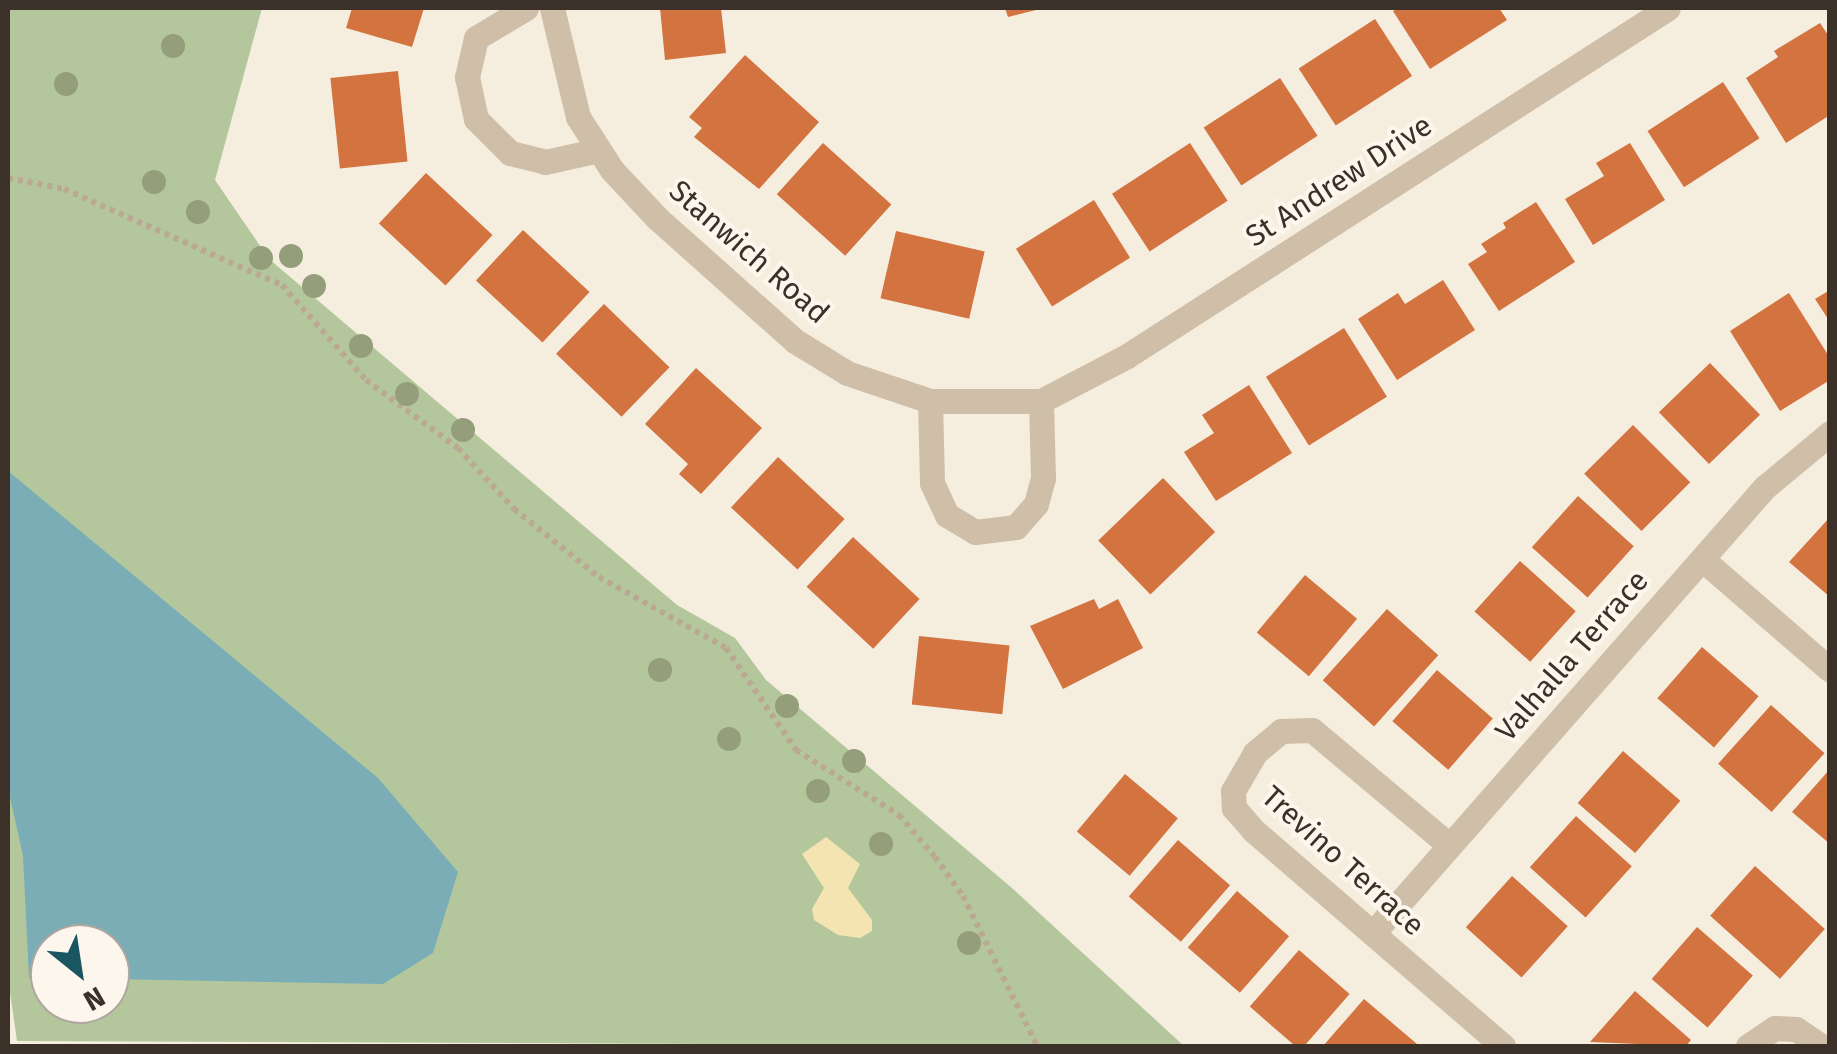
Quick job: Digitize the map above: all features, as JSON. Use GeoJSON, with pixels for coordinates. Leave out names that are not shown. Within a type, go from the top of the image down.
{"type":"FeatureCollection","features":[{"type":"Feature","properties":{"kind":"street"},"geometry":{"type":"LineString","coordinates":[[526,8],[476,38],[467,76],[476,119],[510,153],[546,162],[599,150]]}},
{"type":"Feature","properties":{"kind":"street","name":"Stanwich Road"},"geometry":{"type":"LineString","coordinates":[[552,8],[578,118],[599,150],[658,218],[795,341],[847,372],[930,401],[1041,401]]}},
{"type":"Feature","properties":{"kind":"street","name":"St Andrew Drive"},"geometry":{"type":"LineString","coordinates":[[1041,401],[1126,356],[1668,8]]}},
{"type":"Feature","properties":{"kind":"street"},"geometry":{"type":"LineString","coordinates":[[930,401],[932,483],[946,515],[975,532],[1016,527],[1036,504],[1042,478],[1041,401]]}},
{"type":"Feature","properties":{"kind":"street","name":"Valhalla Terrace"},"geometry":{"type":"LineString","coordinates":[[1373,933],[1765,488],[1830,433]]}},
{"type":"Feature","properties":{"kind":"street"},"geometry":{"type":"LineString","coordinates":[[1702,558],[1830,670]]}},
{"type":"Feature","properties":{"kind":"street","name":"Trevino Terrace"},"geometry":{"type":"LineString","coordinates":[[1449,846],[1312,730],[1280,732],[1255,754],[1238,777],[1234,808],[1503,1046]]}},
{"type":"Feature","properties":{"kind":"street"},"geometry":{"type":"LineString","coordinates":[[1748,1046],[1775,1028],[1796,1029],[1821,1046]]}},
{"type":"Feature","properties":{"kind":"path"},"geometry":{"type":"LineString","coordinates":[[8,178],[64,188],[282,285],[366,380],[458,448],[514,509],[599,577],[726,648],[796,750],[899,816],[935,857],[963,896],[1037,1046]]}},
{"type":"Feature","properties":{"kind":"green space"},"geometry":{"type":"Polygon","coordinates":[[[8,8],[262,8],[215,180],[269,259],[677,605],[735,638],[766,680],[1012,888],[1184,1046],[17,1041],[8,978],[8,8]]]}},
{"type":"Feature","properties":{"kind":"sand"},"geometry":{"type":"Polygon","coordinates":[[[826,837],[860,864],[848,888],[872,920],[872,931],[860,938],[838,935],[814,920],[812,909],[824,888],[802,854],[826,837]]]}},
{"type":"Feature","properties":{"kind":"water"},"geometry":{"type":"Polygon","coordinates":[[[8,471],[378,778],[458,872],[433,953],[383,984],[130,979],[130,924],[30,924],[29,978],[23,856],[8,788],[8,471]]]}},
{"type":"Feature","properties":{"kind":"building"},"geometry":{"type":"Polygon","coordinates":[[[352,8],[424,8],[412,47],[346,28],[352,8]]]}},
{"type":"Feature","properties":{"kind":"building"},"geometry":{"type":"Polygon","coordinates":[[[660,8],[721,8],[726,53],[665,60],[660,8]]]}},
{"type":"Feature","properties":{"kind":"building"},"geometry":{"type":"Polygon","coordinates":[[[1005,8],[1040,8],[1040,9],[1008,17],[1005,8]]]}},
{"type":"Feature","properties":{"kind":"building"},"geometry":{"type":"Polygon","coordinates":[[[1499,8],[1507,20],[1430,69],[1393,11],[1499,8]]]}},
{"type":"Feature","properties":{"kind":"building"},"geometry":{"type":"Polygon","coordinates":[[[1375,19],[1412,76],[1336,126],[1299,69],[1375,19]]]}},
{"type":"Feature","properties":{"kind":"building"},"geometry":{"type":"Polygon","coordinates":[[[1820,23],[1830,38],[1830,115],[1786,143],[1746,78],[1778,57],[1774,51],[1820,23]]]}},
{"type":"Feature","properties":{"kind":"building"},"geometry":{"type":"Polygon","coordinates":[[[745,55],[819,122],[759,189],[694,137],[702,128],[689,117],[745,55]]]}},
{"type":"Feature","properties":{"kind":"building"},"geometry":{"type":"Polygon","coordinates":[[[398,71],[408,162],[340,169],[330,78],[398,71]]]}},
{"type":"Feature","properties":{"kind":"building"},"geometry":{"type":"Polygon","coordinates":[[[1280,78],[1318,136],[1241,185],[1204,128],[1280,78]]]}},
{"type":"Feature","properties":{"kind":"building"},"geometry":{"type":"Polygon","coordinates":[[[1723,82],[1759,138],[1684,187],[1648,131],[1723,82]]]}},
{"type":"Feature","properties":{"kind":"building"},"geometry":{"type":"Polygon","coordinates":[[[823,143],[891,205],[845,256],[777,194],[823,143]]]}},
{"type":"Feature","properties":{"kind":"building"},"geometry":{"type":"Polygon","coordinates":[[[1190,143],[1228,201],[1150,252],[1112,194],[1190,143]]]}},
{"type":"Feature","properties":{"kind":"building"},"geometry":{"type":"Polygon","coordinates":[[[1630,143],[1665,200],[1593,245],[1565,199],[1604,176],[1596,163],[1630,143]]]}},
{"type":"Feature","properties":{"kind":"building"},"geometry":{"type":"Polygon","coordinates":[[[426,173],[493,235],[445,286],[379,223],[426,173]]]}},
{"type":"Feature","properties":{"kind":"building"},"geometry":{"type":"Polygon","coordinates":[[[1094,200],[1130,258],[1052,306],[1016,249],[1094,200]]]}},
{"type":"Feature","properties":{"kind":"building"},"geometry":{"type":"Polygon","coordinates":[[[1536,202],[1575,262],[1499,311],[1468,264],[1487,252],[1481,244],[1506,228],[1503,223],[1536,202]]]}},
{"type":"Feature","properties":{"kind":"building"},"geometry":{"type":"Polygon","coordinates":[[[523,230],[590,292],[542,343],[476,280],[523,230]]]}},
{"type":"Feature","properties":{"kind":"building"},"geometry":{"type":"Polygon","coordinates":[[[896,231],[985,251],[969,319],[880,298],[896,231]]]}},
{"type":"Feature","properties":{"kind":"building"},"geometry":{"type":"Polygon","coordinates":[[[1443,280],[1475,330],[1397,380],[1358,319],[1398,293],[1405,304],[1443,280]]]}},
{"type":"Feature","properties":{"kind":"building"},"geometry":{"type":"Polygon","coordinates":[[[1830,290],[1830,322],[1815,299],[1830,290]]]}},
{"type":"Feature","properties":{"kind":"building"},"geometry":{"type":"Polygon","coordinates":[[[1789,293],[1830,358],[1830,380],[1780,411],[1730,331],[1789,293]]]}},
{"type":"Feature","properties":{"kind":"building"},"geometry":{"type":"Polygon","coordinates":[[[604,304],[669,367],[622,417],[556,354],[604,304]]]}},
{"type":"Feature","properties":{"kind":"building"},"geometry":{"type":"Polygon","coordinates":[[[1344,328],[1387,397],[1309,445],[1266,377],[1344,328]]]}},
{"type":"Feature","properties":{"kind":"building"},"geometry":{"type":"Polygon","coordinates":[[[1710,363],[1760,415],[1709,464],[1659,412],[1710,363]]]}},
{"type":"Feature","properties":{"kind":"building"},"geometry":{"type":"Polygon","coordinates":[[[696,368],[762,428],[701,494],[679,474],[688,464],[645,424],[696,368]]]}},
{"type":"Feature","properties":{"kind":"building"},"geometry":{"type":"Polygon","coordinates":[[[1249,385],[1292,453],[1216,501],[1184,452],[1214,433],[1202,415],[1249,385]]]}},
{"type":"Feature","properties":{"kind":"building"},"geometry":{"type":"Polygon","coordinates":[[[1633,425],[1690,482],[1641,531],[1584,474],[1633,425]]]}},
{"type":"Feature","properties":{"kind":"building"},"geometry":{"type":"Polygon","coordinates":[[[778,457],[845,519],[797,570],[731,507],[778,457]]]}},
{"type":"Feature","properties":{"kind":"building"},"geometry":{"type":"Polygon","coordinates":[[[1163,478],[1215,532],[1150,594],[1098,541],[1163,478]]]}},
{"type":"Feature","properties":{"kind":"building"},"geometry":{"type":"Polygon","coordinates":[[[1578,496],[1634,546],[1588,597],[1532,547],[1578,496]]]}},
{"type":"Feature","properties":{"kind":"building"},"geometry":{"type":"Polygon","coordinates":[[[1830,517],[1830,597],[1789,562],[1830,517]]]}},
{"type":"Feature","properties":{"kind":"building"},"geometry":{"type":"Polygon","coordinates":[[[853,537],[920,599],[873,649],[807,587],[853,537]]]}},
{"type":"Feature","properties":{"kind":"building"},"geometry":{"type":"Polygon","coordinates":[[[1520,561],[1576,611],[1530,662],[1474,612],[1520,561]]]}},
{"type":"Feature","properties":{"kind":"building"},"geometry":{"type":"Polygon","coordinates":[[[1305,575],[1357,619],[1309,676],[1257,632],[1305,575]]]}},
{"type":"Feature","properties":{"kind":"building"},"geometry":{"type":"Polygon","coordinates":[[[1094,599],[1099,609],[1118,599],[1143,648],[1063,689],[1030,626],[1094,599]]]}},
{"type":"Feature","properties":{"kind":"building"},"geometry":{"type":"Polygon","coordinates":[[[1387,609],[1438,655],[1374,727],[1323,680],[1387,609]]]}},
{"type":"Feature","properties":{"kind":"building"},"geometry":{"type":"Polygon","coordinates":[[[919,636],[1010,646],[1002,714],[912,705],[919,636]]]}},
{"type":"Feature","properties":{"kind":"building"},"geometry":{"type":"Polygon","coordinates":[[[1702,647],[1759,696],[1714,748],[1657,698],[1702,647]]]}},
{"type":"Feature","properties":{"kind":"building"},"geometry":{"type":"Polygon","coordinates":[[[1437,670],[1493,719],[1448,770],[1392,721],[1437,670]]]}},
{"type":"Feature","properties":{"kind":"building"},"geometry":{"type":"Polygon","coordinates":[[[1771,705],[1825,753],[1772,812],[1718,764],[1771,705]]]}},
{"type":"Feature","properties":{"kind":"building"},"geometry":{"type":"Polygon","coordinates":[[[1623,751],[1680,801],[1635,853],[1578,803],[1623,751]]]}},
{"type":"Feature","properties":{"kind":"building"},"geometry":{"type":"Polygon","coordinates":[[[1830,769],[1830,844],[1792,812],[1830,769]]]}},
{"type":"Feature","properties":{"kind":"building"},"geometry":{"type":"Polygon","coordinates":[[[1125,774],[1178,818],[1130,876],[1077,831],[1125,774]]]}},
{"type":"Feature","properties":{"kind":"building"},"geometry":{"type":"Polygon","coordinates":[[[1576,816],[1632,866],[1586,917],[1530,867],[1576,816]]]}},
{"type":"Feature","properties":{"kind":"building"},"geometry":{"type":"Polygon","coordinates":[[[1178,840],[1230,885],[1181,942],[1129,897],[1178,840]]]}},
{"type":"Feature","properties":{"kind":"building"},"geometry":{"type":"Polygon","coordinates":[[[1755,866],[1825,929],[1780,979],[1710,916],[1755,866]]]}},
{"type":"Feature","properties":{"kind":"building"},"geometry":{"type":"Polygon","coordinates":[[[1512,876],[1568,926],[1522,977],[1466,927],[1512,876]]]}},
{"type":"Feature","properties":{"kind":"building"},"geometry":{"type":"Polygon","coordinates":[[[1237,891],[1289,936],[1240,993],[1188,948],[1237,891]]]}},
{"type":"Feature","properties":{"kind":"building"},"geometry":{"type":"Polygon","coordinates":[[[1697,927],[1753,976],[1708,1028],[1652,979],[1697,927]]]}},
{"type":"Feature","properties":{"kind":"building"},"geometry":{"type":"Polygon","coordinates":[[[1299,950],[1350,994],[1304,1046],[1295,1046],[1250,1007],[1299,950]]]}},
{"type":"Feature","properties":{"kind":"building"},"geometry":{"type":"Polygon","coordinates":[[[1635,991],[1691,1040],[1686,1046],[1590,1042],[1635,991]]]}},
{"type":"Feature","properties":{"kind":"building"},"geometry":{"type":"Polygon","coordinates":[[[1364,999],[1417,1044],[1323,1046],[1364,999]]]}}]}
